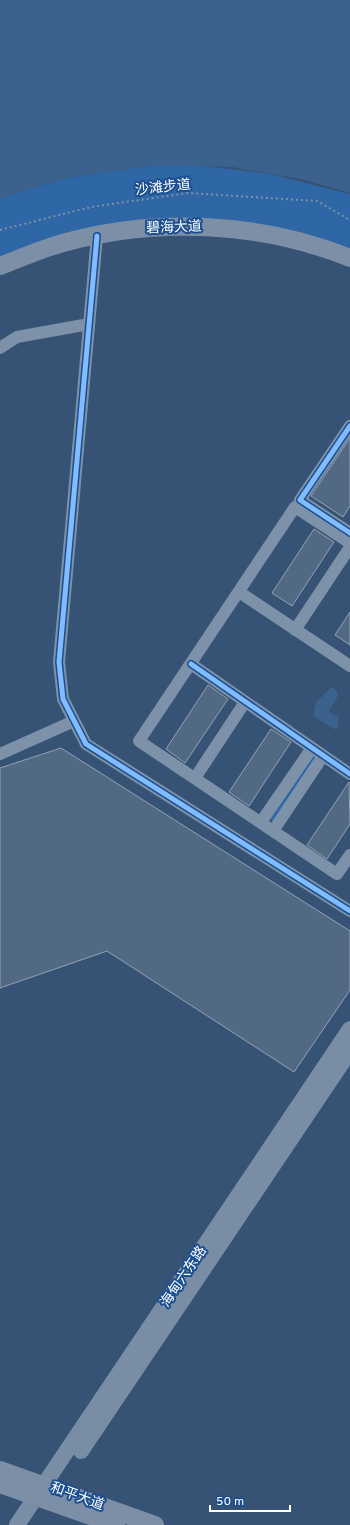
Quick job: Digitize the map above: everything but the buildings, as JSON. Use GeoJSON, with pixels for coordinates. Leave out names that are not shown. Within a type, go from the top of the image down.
{"type":"FeatureCollection","features":[{"type":"Feature","properties":{"kind":"main road","name":"碧海大道"},"geometry":{"type":"LineString","coordinates":[[0,260],[42,244],[82,233],[120,226],[167,222],[221,222],[264,228],[317,241],[350,252]]}},
{"type":"Feature","properties":{"kind":"main road","name":"碧海大道"},"geometry":{"type":"LineString","coordinates":[[0,266],[52,247],[97,236],[146,229],[190,227],[215,227],[283,237],[334,251],[350,258]]}},
{"type":"Feature","properties":{"kind":"main road","name":"海甸六东路"},"geometry":{"type":"LineString","coordinates":[[31,1525],[45,1493],[350,1029]]}},
{"type":"Feature","properties":{"kind":"main road","name":"海甸六东路"},"geometry":{"type":"LineString","coordinates":[[17,1525],[45,1493],[350,1050]]}},
{"type":"Feature","properties":{"kind":"main road","name":"和平大道"},"geometry":{"type":"LineString","coordinates":[[0,1470],[45,1493],[116,1525]]}},
{"type":"Feature","properties":{"kind":"main road","name":"和平大道"},"geometry":{"type":"LineString","coordinates":[[0,1484],[45,1493],[155,1525]]}},
{"type":"Feature","properties":{"kind":"street"},"geometry":{"type":"LineString","coordinates":[[97,236],[59,662],[63,699],[86,744],[350,911]]}},
{"type":"Feature","properties":{"kind":"street"},"geometry":{"type":"LineString","coordinates":[[0,348],[16,337],[89,324]]}},
{"type":"Feature","properties":{"kind":"street"},"geometry":{"type":"LineString","coordinates":[[350,426],[139,741],[337,874],[350,855]]}},
{"type":"Feature","properties":{"kind":"street"},"geometry":{"type":"LineString","coordinates":[[297,503],[348,527]]}},
{"type":"Feature","properties":{"kind":"street"},"geometry":{"type":"LineString","coordinates":[[297,503],[350,544]]}},
{"type":"Feature","properties":{"kind":"street"},"geometry":{"type":"LineString","coordinates":[[295,630],[350,547]]}},
{"type":"Feature","properties":{"kind":"street"},"geometry":{"type":"LineString","coordinates":[[239,592],[350,666]]}},
{"type":"Feature","properties":{"kind":"street"},"geometry":{"type":"LineString","coordinates":[[191,664],[350,774]]}},
{"type":"Feature","properties":{"kind":"street"},"geometry":{"type":"LineString","coordinates":[[195,778],[246,702]]}},
{"type":"Feature","properties":{"kind":"street"},"geometry":{"type":"LineString","coordinates":[[0,754],[74,721]]}},
{"type":"Feature","properties":{"kind":"street"},"geometry":{"type":"LineString","coordinates":[[261,822],[312,748]]}},
{"type":"Feature","properties":{"kind":"street"},"geometry":{"type":"LineString","coordinates":[[273,831],[324,756]]}},
{"type":"Feature","properties":{"kind":"shaded area"},"geometry":{"type":"Polygon","coordinates":[[[0,0],[350,0],[350,193],[301,179],[232,167],[155,165],[67,178],[0,198],[0,0]]]}},
{"type":"Feature","properties":{"kind":"shaded area"},"geometry":{"type":"Polygon","coordinates":[[[155,165],[193,165],[266,173],[350,194],[350,256],[221,222],[0,261],[0,198],[67,178],[155,165]]]}},
{"type":"Feature","properties":{"kind":"shaded area"},"geometry":{"type":"Polygon","coordinates":[[[332,687],[338,692],[337,698],[329,710],[331,714],[339,717],[337,730],[313,715],[316,702],[332,687]]]}},
{"type":"Feature","properties":{"kind":"shaded area"},"geometry":{"type":"Polygon","coordinates":[[[311,755],[316,758],[274,821],[270,819],[311,755]]]}},
{"type":"Feature","properties":{"kind":"cycle path"},"geometry":{"type":"LineString","coordinates":[[97,236],[59,662],[63,699],[86,744],[350,911]]}},
{"type":"Feature","properties":{"kind":"cycle path"},"geometry":{"type":"LineString","coordinates":[[350,426],[300,500],[350,533]]}},
{"type":"Feature","properties":{"kind":"cycle path"},"geometry":{"type":"LineString","coordinates":[[191,664],[350,774]]}}]}
